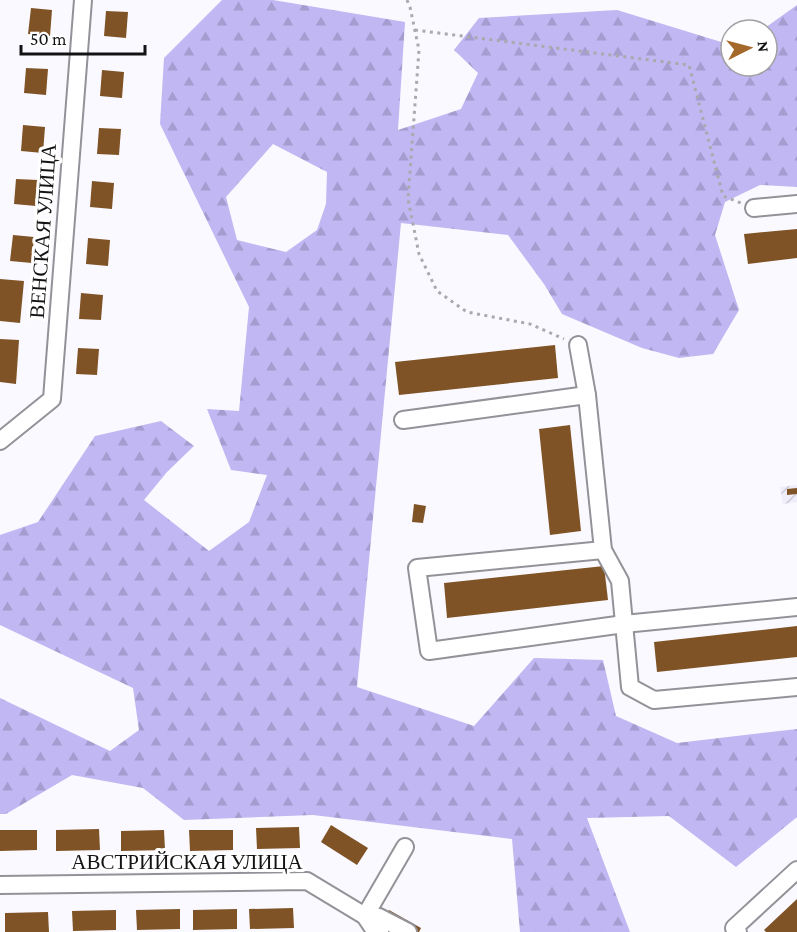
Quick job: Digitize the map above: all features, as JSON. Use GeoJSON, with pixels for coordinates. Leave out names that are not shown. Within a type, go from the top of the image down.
{"type":"FeatureCollection","features":[{"type":"Feature","properties":{"kind":"street","name":"ВЕНСКАЯ УЛИЦА"},"geometry":{"type":"LineString","coordinates":[[0,441],[52,399],[83,0]]}},
{"type":"Feature","properties":{"kind":"street"},"geometry":{"type":"LineString","coordinates":[[754,208],[797,204]]}},
{"type":"Feature","properties":{"kind":"street"},"geometry":{"type":"LineString","coordinates":[[578,345],[587,395],[603,550],[620,581],[630,687],[654,700],[797,687]]}},
{"type":"Feature","properties":{"kind":"street"},"geometry":{"type":"LineString","coordinates":[[403,420],[587,395]]}},
{"type":"Feature","properties":{"kind":"street"},"geometry":{"type":"LineString","coordinates":[[603,550],[417,568],[429,651],[624,624],[797,607]]}},
{"type":"Feature","properties":{"kind":"street"},"geometry":{"type":"LineString","coordinates":[[365,916],[405,847]]}},
{"type":"Feature","properties":{"kind":"street"},"geometry":{"type":"LineString","coordinates":[[738,932],[734,928],[797,870]]}},
{"type":"Feature","properties":{"kind":"street","name":"АВСТРИЙСКАЯ УЛИЦА"},"geometry":{"type":"LineString","coordinates":[[0,885],[307,881],[365,916]]}},
{"type":"Feature","properties":{"kind":"street"},"geometry":{"type":"LineString","coordinates":[[365,916],[373,928],[380,932]]}},
{"type":"Feature","properties":{"kind":"street"},"geometry":{"type":"LineString","coordinates":[[365,916],[380,917],[408,932]]}},
{"type":"Feature","properties":{"kind":"path"},"geometry":{"type":"LineString","coordinates":[[407,0],[419,50],[408,199],[418,254],[437,291],[467,312],[530,324],[578,345]]}},
{"type":"Feature","properties":{"kind":"path"},"geometry":{"type":"LineString","coordinates":[[415,30],[689,65],[723,196],[754,208]]}},
{"type":"Feature","properties":{"kind":"shaded area"},"geometry":{"type":"Polygon","coordinates":[[[797,485],[797,502],[783,504],[780,487],[797,485]]]}},
{"type":"Feature","properties":{"kind":"green space"},"geometry":{"type":"Polygon","coordinates":[[[222,0],[273,0],[405,22],[398,130],[461,109],[478,73],[454,50],[479,18],[617,10],[719,41],[719,78],[779,78],[779,18],[797,5],[797,187],[760,185],[725,202],[715,235],[739,310],[713,354],[679,358],[642,348],[562,314],[544,284],[508,235],[401,223],[357,687],[474,726],[534,658],[603,660],[616,716],[677,743],[797,729],[797,817],[736,867],[669,816],[587,818],[630,932],[520,932],[512,839],[313,815],[184,820],[143,788],[72,775],[6,814],[0,814],[0,698],[110,751],[139,730],[133,688],[0,625],[0,535],[38,522],[95,436],[161,421],[194,446],[167,472],[144,500],[209,551],[249,522],[267,475],[231,470],[207,409],[239,411],[249,307],[160,124],[164,58],[222,0]],[[273,144],[226,197],[237,240],[286,252],[317,230],[326,204],[327,172],[273,144]]]}},
{"type":"Feature","properties":{"kind":"building"},"geometry":{"type":"Polygon","coordinates":[[[31,8],[52,10],[50,36],[28,34],[31,8]]]}},
{"type":"Feature","properties":{"kind":"building"},"geometry":{"type":"Polygon","coordinates":[[[106,11],[128,12],[126,38],[104,36],[106,11]]]}},
{"type":"Feature","properties":{"kind":"building"},"geometry":{"type":"Polygon","coordinates":[[[26,68],[48,69],[46,95],[24,93],[26,68]]]}},
{"type":"Feature","properties":{"kind":"building"},"geometry":{"type":"Polygon","coordinates":[[[102,70],[124,72],[122,98],[100,96],[102,70]]]}},
{"type":"Feature","properties":{"kind":"building"},"geometry":{"type":"Polygon","coordinates":[[[23,125],[45,127],[43,153],[21,151],[23,125]]]}},
{"type":"Feature","properties":{"kind":"building"},"geometry":{"type":"Polygon","coordinates":[[[99,128],[121,129],[119,155],[97,154],[99,128]]]}},
{"type":"Feature","properties":{"kind":"building"},"geometry":{"type":"Polygon","coordinates":[[[16,179],[38,180],[36,206],[14,204],[16,179]]]}},
{"type":"Feature","properties":{"kind":"building"},"geometry":{"type":"Polygon","coordinates":[[[92,181],[114,183],[112,209],[90,207],[92,181]]]}},
{"type":"Feature","properties":{"kind":"building"},"geometry":{"type":"Polygon","coordinates":[[[797,229],[797,258],[748,264],[744,234],[797,229]]]}},
{"type":"Feature","properties":{"kind":"building"},"geometry":{"type":"Polygon","coordinates":[[[13,235],[34,237],[32,263],[10,261],[13,235]]]}},
{"type":"Feature","properties":{"kind":"building"},"geometry":{"type":"Polygon","coordinates":[[[88,238],[110,240],[108,266],[86,264],[88,238]]]}},
{"type":"Feature","properties":{"kind":"building"},"geometry":{"type":"Polygon","coordinates":[[[0,279],[24,281],[20,323],[0,321],[0,279]]]}},
{"type":"Feature","properties":{"kind":"building"},"geometry":{"type":"Polygon","coordinates":[[[81,293],[103,295],[101,320],[79,319],[81,293]]]}},
{"type":"Feature","properties":{"kind":"building"},"geometry":{"type":"Polygon","coordinates":[[[0,339],[19,340],[16,384],[0,382],[0,339]]]}},
{"type":"Feature","properties":{"kind":"building"},"geometry":{"type":"Polygon","coordinates":[[[555,345],[558,378],[399,395],[395,362],[555,345]]]}},
{"type":"Feature","properties":{"kind":"building"},"geometry":{"type":"Polygon","coordinates":[[[78,348],[99,349],[97,375],[76,374],[78,348]]]}},
{"type":"Feature","properties":{"kind":"building"},"geometry":{"type":"Polygon","coordinates":[[[570,425],[581,531],[550,535],[539,429],[570,425]]]}},
{"type":"Feature","properties":{"kind":"building"},"geometry":{"type":"Polygon","coordinates":[[[797,488],[797,494],[787,495],[787,489],[797,488]]]}},
{"type":"Feature","properties":{"kind":"building"},"geometry":{"type":"Polygon","coordinates":[[[414,504],[426,506],[423,523],[412,522],[414,504]]]}},
{"type":"Feature","properties":{"kind":"building"},"geometry":{"type":"Polygon","coordinates":[[[604,566],[608,600],[447,618],[444,583],[604,566]]]}},
{"type":"Feature","properties":{"kind":"building"},"geometry":{"type":"Polygon","coordinates":[[[797,626],[797,657],[657,672],[654,642],[797,626]]]}},
{"type":"Feature","properties":{"kind":"building"},"geometry":{"type":"Polygon","coordinates":[[[331,825],[368,848],[357,865],[321,842],[331,825]]]}},
{"type":"Feature","properties":{"kind":"building"},"geometry":{"type":"Polygon","coordinates":[[[299,827],[300,848],[257,849],[256,828],[299,827]]]}},
{"type":"Feature","properties":{"kind":"building"},"geometry":{"type":"Polygon","coordinates":[[[99,829],[100,850],[56,851],[56,830],[99,829]]]}},
{"type":"Feature","properties":{"kind":"building"},"geometry":{"type":"Polygon","coordinates":[[[0,830],[37,830],[37,850],[0,851],[0,830]]]}},
{"type":"Feature","properties":{"kind":"building"},"geometry":{"type":"Polygon","coordinates":[[[164,830],[165,850],[121,851],[121,831],[164,830]]]}},
{"type":"Feature","properties":{"kind":"building"},"geometry":{"type":"Polygon","coordinates":[[[189,830],[233,830],[233,850],[190,851],[189,830]]]}},
{"type":"Feature","properties":{"kind":"building"},"geometry":{"type":"Polygon","coordinates":[[[797,899],[797,932],[766,932],[764,930],[797,899]]]}},
{"type":"Feature","properties":{"kind":"building"},"geometry":{"type":"Polygon","coordinates":[[[293,908],[294,928],[250,929],[249,909],[293,908]]]}},
{"type":"Feature","properties":{"kind":"building"},"geometry":{"type":"Polygon","coordinates":[[[180,909],[180,929],[137,930],[136,910],[180,909]]]}},
{"type":"Feature","properties":{"kind":"building"},"geometry":{"type":"Polygon","coordinates":[[[237,909],[237,929],[193,930],[193,910],[237,909]]]}},
{"type":"Feature","properties":{"kind":"building"},"geometry":{"type":"Polygon","coordinates":[[[116,910],[116,930],[73,931],[72,911],[116,910]]]}},
{"type":"Feature","properties":{"kind":"building"},"geometry":{"type":"Polygon","coordinates":[[[389,910],[421,928],[419,932],[376,932],[389,910]]]}},
{"type":"Feature","properties":{"kind":"building"},"geometry":{"type":"Polygon","coordinates":[[[48,912],[49,932],[5,932],[5,913],[48,912]]]}}]}
